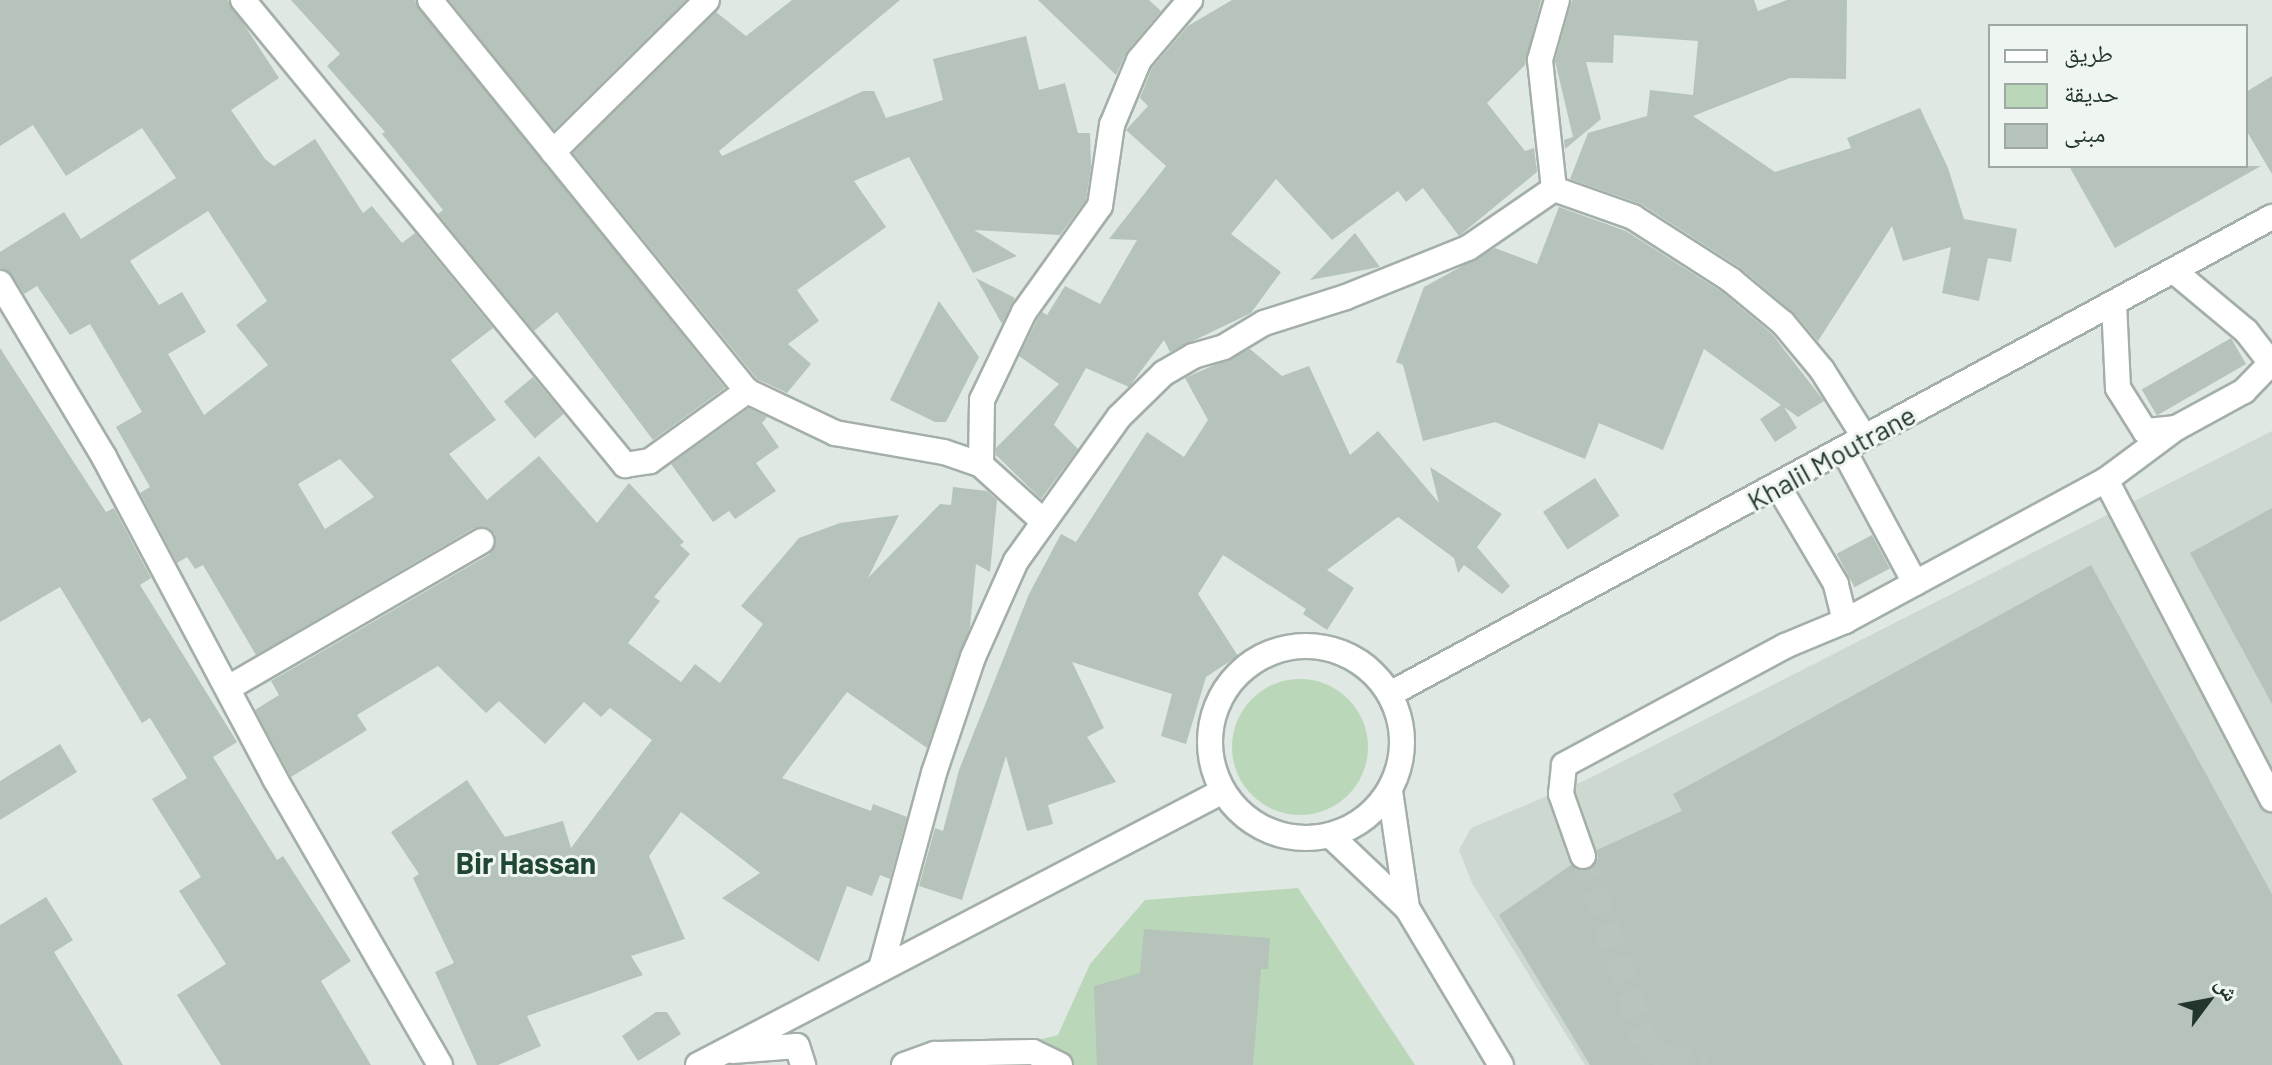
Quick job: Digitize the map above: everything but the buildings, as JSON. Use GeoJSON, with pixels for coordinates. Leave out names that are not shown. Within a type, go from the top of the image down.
{"type":"FeatureCollection","features":[{"type":"Feature","properties":{"kind":"street"},"geometry":{"type":"LineString","coordinates":[[243,0],[625,465],[650,461],[747,391]]}},
{"type":"Feature","properties":{"kind":"street"},"geometry":{"type":"LineString","coordinates":[[430,0],[747,391],[835,433],[944,452],[981,465],[1043,521]]}},
{"type":"Feature","properties":{"kind":"street"},"geometry":{"type":"LineString","coordinates":[[553,152],[707,0]]}},
{"type":"Feature","properties":{"kind":"street"},"geometry":{"type":"LineString","coordinates":[[981,465],[982,400],[997,366],[1024,312],[1100,206],[1112,125],[1139,60],[1190,0]]}},
{"type":"Feature","properties":{"kind":"street"},"geometry":{"type":"LineString","coordinates":[[1554,189],[1540,60],[1557,0]]}},
{"type":"Feature","properties":{"kind":"street"},"geometry":{"type":"LineString","coordinates":[[1554,189],[1633,217],[1731,280],[1783,323],[1822,370],[1915,583]]}},
{"type":"Feature","properties":{"kind":"street"},"geometry":{"type":"LineString","coordinates":[[881,968],[934,773],[973,657],[1016,561],[1119,417],[1164,373],[1264,323],[1346,297],[1468,248],[1554,189]]}},
{"type":"Feature","properties":{"kind":"street","name":"Khalil Moutrane"},"geometry":{"type":"LineString","coordinates":[[1390,694],[2272,217]]}},
{"type":"Feature","properties":{"kind":"street"},"geometry":{"type":"LineString","coordinates":[[2174,271],[2246,331],[2271,363],[2244,391]]}},
{"type":"Feature","properties":{"kind":"street"},"geometry":{"type":"LineString","coordinates":[[0,283],[104,457],[228,688],[440,1065]]}},
{"type":"Feature","properties":{"kind":"street"},"geometry":{"type":"LineString","coordinates":[[2114,303],[2118,388],[2145,431],[2176,428]]}},
{"type":"Feature","properties":{"kind":"street"},"geometry":{"type":"LineString","coordinates":[[1583,856],[1561,794],[1564,765],[1785,646],[1845,621],[2106,480],[2176,428],[2244,391],[2272,382]]}},
{"type":"Feature","properties":{"kind":"street"},"geometry":{"type":"LineString","coordinates":[[2106,480],[2272,799]]}},
{"type":"Feature","properties":{"kind":"street"},"geometry":{"type":"LineString","coordinates":[[1778,486],[1836,584],[1845,621]]}},
{"type":"Feature","properties":{"kind":"street"},"geometry":{"type":"LineString","coordinates":[[228,688],[482,541]]}},
{"type":"Feature","properties":{"kind":"street"},"geometry":{"type":"LineString","coordinates":[[1306,645],[1339,651],[1369,668],[1390,694],[1401,737],[1401,759],[1390,791],[1364,819],[1330,835],[1305,839],[1258,826],[1223,791],[1211,760],[1214,715],[1221,694],[1243,668],[1273,650],[1306,645]]}},
{"type":"Feature","properties":{"kind":"street"},"geometry":{"type":"LineString","coordinates":[[698,1065],[1223,791]]}},
{"type":"Feature","properties":{"kind":"street"},"geometry":{"type":"LineString","coordinates":[[1390,791],[1407,908]]}},
{"type":"Feature","properties":{"kind":"street"},"geometry":{"type":"LineString","coordinates":[[1330,835],[1407,908],[1501,1065]]}},
{"type":"Feature","properties":{"kind":"street"},"geometry":{"type":"LineString","coordinates":[[721,1052],[797,1046],[803,1065]]}},
{"type":"Feature","properties":{"kind":"street"},"geometry":{"type":"LineString","coordinates":[[904,1065],[935,1054],[1033,1052],[1060,1065]]}},
{"type":"Feature","properties":{"kind":"shaded area"},"geometry":{"type":"Polygon","coordinates":[[[2272,431],[2272,1065],[1585,1065],[1472,883],[1459,850],[1471,828],[1588,779],[2272,431]]]}},
{"type":"Feature","properties":{"kind":"green space"},"geometry":{"type":"Polygon","coordinates":[[[1300,679],[1326,685],[1348,699],[1362,721],[1368,747],[1362,773],[1348,795],[1326,809],[1300,815],[1274,809],[1252,795],[1238,773],[1232,747],[1238,721],[1252,699],[1274,685],[1300,679]]]}},
{"type":"Feature","properties":{"kind":"green space"},"geometry":{"type":"Polygon","coordinates":[[[1298,888],[1415,1065],[938,1065],[1058,1035],[1090,964],[1145,900],[1298,888]]]}},
{"type":"Feature","properties":{"kind":"tunnel"},"geometry":{"type":"LineString","coordinates":[[1583,856],[1646,1044],[1665,1058],[1704,1065]]}},
{"type":"Feature","properties":{"kind":"district","name":"Bir Hassan"},"geometry":{"type":"Point","coordinates":[526,862]}}]}
